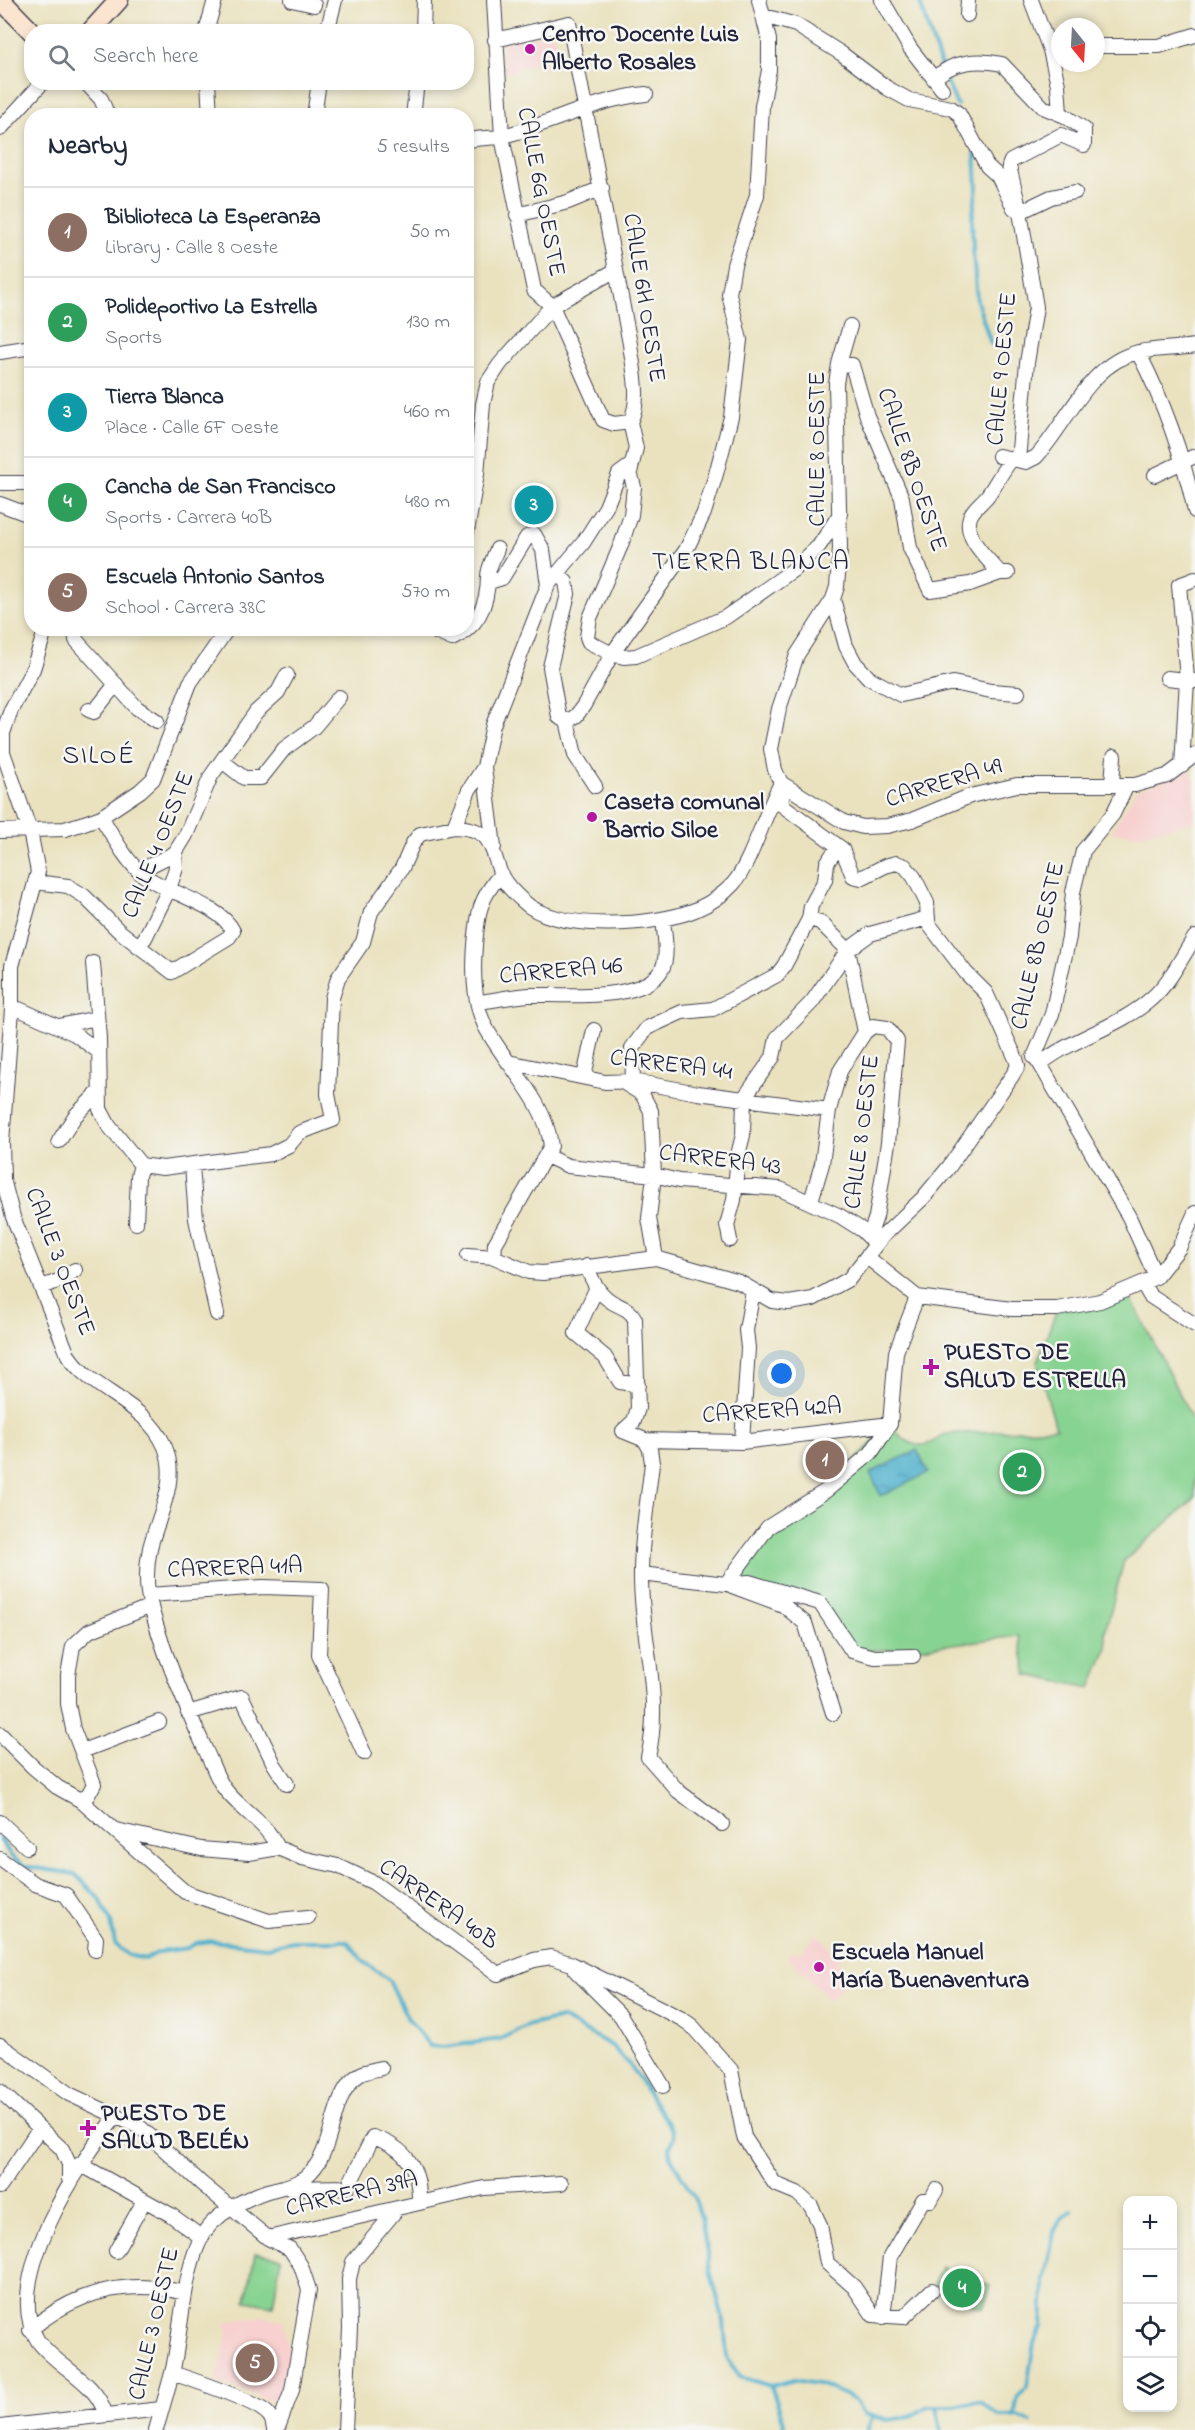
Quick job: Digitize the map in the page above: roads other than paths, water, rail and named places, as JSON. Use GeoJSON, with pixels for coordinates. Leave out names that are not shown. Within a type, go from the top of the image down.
{"type":"FeatureCollection","features":[{"type":"Feature","properties":{"kind":"street"},"geometry":{"type":"LineString","coordinates":[[1,0],[25,24]]}},
{"type":"Feature","properties":{"kind":"street"},"geometry":{"type":"LineString","coordinates":[[97,24],[119,0]]}},
{"type":"Feature","properties":{"kind":"street"},"geometry":{"type":"LineString","coordinates":[[208,24],[215,0]]}},
{"type":"Feature","properties":{"kind":"street"},"geometry":{"type":"LineString","coordinates":[[292,0],[314,5]]}},
{"type":"Feature","properties":{"kind":"street"},"geometry":{"type":"LineString","coordinates":[[329,24],[335,0]]}},
{"type":"Feature","properties":{"kind":"street"},"geometry":{"type":"LineString","coordinates":[[423,24],[424,0]]}},
{"type":"Feature","properties":{"kind":"street","name":"CALLE 6G OESTE"},"geometry":{"type":"LineString","coordinates":[[494,0],[502,136],[534,290],[552,306],[603,420],[614,424],[630,422]]}},
{"type":"Feature","properties":{"kind":"street"},"geometry":{"type":"LineString","coordinates":[[567,721],[576,716],[584,705],[612,654],[686,550],[704,513],[731,417],[740,340],[729,294],[734,265],[757,195],[762,106],[769,70],[769,40],[759,0]]}},
{"type":"Feature","properties":{"kind":"street"},"geometry":{"type":"LineString","coordinates":[[882,0],[910,48],[938,84],[943,70],[972,62],[991,62],[1007,68],[1043,107],[1060,113],[1057,72]]}},
{"type":"Feature","properties":{"kind":"street"},"geometry":{"type":"LineString","coordinates":[[967,15],[968,0]]}},
{"type":"Feature","properties":{"kind":"street"},"geometry":{"type":"LineString","coordinates":[[1031,0],[1051,41]]}},
{"type":"Feature","properties":{"kind":"street","name":"CALLE 9 OESTE"},"geometry":{"type":"LineString","coordinates":[[764,16],[796,25],[887,88],[909,100],[951,108],[959,114],[987,166],[998,176],[1014,208],[1020,212]]}},
{"type":"Feature","properties":{"kind":"street","name":"CALLE 6H OESTE"},"geometry":{"type":"LineString","coordinates":[[495,40],[570,23],[602,188],[630,344],[637,398],[636,412],[630,422],[636,448],[630,466],[634,487],[631,515],[621,545],[590,618],[587,637],[589,642],[612,654]]}},
{"type":"Feature","properties":{"kind":"street"},"geometry":{"type":"LineString","coordinates":[[1105,46],[1159,46],[1195,35]]}},
{"type":"Feature","properties":{"kind":"street"},"geometry":{"type":"LineString","coordinates":[[0,129],[36,90]]}},
{"type":"Feature","properties":{"kind":"street"},"geometry":{"type":"LineString","coordinates":[[93,90],[105,108]]}},
{"type":"Feature","properties":{"kind":"street"},"geometry":{"type":"LineString","coordinates":[[208,90],[210,108]]}},
{"type":"Feature","properties":{"kind":"street"},"geometry":{"type":"LineString","coordinates":[[315,108],[318,90]]}},
{"type":"Feature","properties":{"kind":"street"},"geometry":{"type":"LineString","coordinates":[[414,108],[416,90]]}},
{"type":"Feature","properties":{"kind":"street"},"geometry":{"type":"LineString","coordinates":[[474,140],[502,136],[620,96],[646,94]]}},
{"type":"Feature","properties":{"kind":"street","name":"CALLE 9 OESTE"},"geometry":{"type":"LineString","coordinates":[[1009,459],[1036,307],[1020,212],[1008,166],[1011,161],[1061,135],[1084,145],[1084,129],[1060,113]]}},
{"type":"Feature","properties":{"kind":"street"},"geometry":{"type":"LineString","coordinates":[[517,215],[567,202],[602,188]]}},
{"type":"Feature","properties":{"kind":"street"},"geometry":{"type":"LineString","coordinates":[[1020,212],[1051,197],[1075,192]]}},
{"type":"Feature","properties":{"kind":"street"},"geometry":{"type":"LineString","coordinates":[[474,491],[483,404],[488,382],[500,364],[552,306],[616,270]]}},
{"type":"Feature","properties":{"kind":"street","name":"CALLE 8 OESTE"},"geometry":{"type":"LineString","coordinates":[[832,599],[837,587],[840,552],[836,384],[845,364],[850,326]]}},
{"type":"Feature","properties":{"kind":"street"},"geometry":{"type":"LineString","coordinates":[[1009,459],[1026,462],[1036,457],[1099,375],[1113,363],[1138,352],[1195,346]]}},
{"type":"Feature","properties":{"kind":"street"},"geometry":{"type":"LineString","coordinates":[[0,352],[24,348]]}},
{"type":"Feature","properties":{"kind":"street"},"geometry":{"type":"LineString","coordinates":[[1138,352],[1188,458],[1195,511]]}},
{"type":"Feature","properties":{"kind":"street","name":"CALLE 8B OESTE"},"geometry":{"type":"LineString","coordinates":[[845,364],[902,498],[910,548],[930,590],[970,584],[1004,573],[970,536],[969,526],[976,507],[987,496],[1009,459]]}},
{"type":"Feature","properties":{"kind":"street"},"geometry":{"type":"LineString","coordinates":[[1155,475],[1188,458]]}},
{"type":"Feature","properties":{"kind":"street"},"geometry":{"type":"LineString","coordinates":[[630,466],[619,474],[606,507],[571,560],[553,579],[492,725],[484,767],[494,847],[501,874],[530,909],[567,920],[619,923],[663,919],[695,910],[710,902],[735,882],[785,785]]}},
{"type":"Feature","properties":{"kind":"street"},"geometry":{"type":"LineString","coordinates":[[0,483],[24,483]]}},
{"type":"Feature","properties":{"kind":"street"},"geometry":{"type":"LineString","coordinates":[[0,504],[24,513]]}},
{"type":"Feature","properties":{"kind":"street"},"geometry":{"type":"LineString","coordinates":[[612,654],[624,657],[636,656],[726,617],[793,570],[819,546],[840,514]]}},
{"type":"Feature","properties":{"kind":"street"},"geometry":{"type":"LineString","coordinates":[[489,582],[501,578],[527,537],[534,534],[543,550],[553,579]]}},
{"type":"Feature","properties":{"kind":"street"},"geometry":{"type":"LineString","coordinates":[[819,546],[840,552]]}},
{"type":"Feature","properties":{"kind":"street"},"geometry":{"type":"LineString","coordinates":[[474,625],[481,614],[489,582],[488,575],[497,549]]}},
{"type":"Feature","properties":{"kind":"street"},"geometry":{"type":"LineString","coordinates":[[553,579],[566,582],[568,594],[550,667],[550,682],[559,717],[567,721]]}},
{"type":"Feature","properties":{"kind":"street"},"geometry":{"type":"LineString","coordinates":[[1182,766],[1191,680],[1178,591],[1179,585],[1195,579]]}},
{"type":"Feature","properties":{"kind":"street"},"geometry":{"type":"LineString","coordinates":[[832,599],[846,646],[855,663],[869,678],[887,689],[901,695],[953,683],[1018,693]]}},
{"type":"Feature","properties":{"kind":"street"},"geometry":{"type":"LineString","coordinates":[[832,599],[797,655],[779,709],[771,749],[775,770],[785,785],[781,799],[782,805],[842,849],[848,868],[854,876],[861,878],[896,863],[905,866],[914,877],[927,903],[928,923],[993,1005],[1018,1066]]}},
{"type":"Feature","properties":{"kind":"street","name":"CALLE 3 OESTE"},"geometry":{"type":"LineString","coordinates":[[43,636],[33,669],[11,710],[3,733],[3,752],[30,831],[38,872],[15,950],[2,1142],[3,1179],[13,1217],[57,1332],[74,1363],[130,1405],[156,1430],[165,1448],[170,1464],[169,1492],[150,1550],[150,1601],[188,1713],[223,1786],[256,1818],[278,1848]]}},
{"type":"Feature","properties":{"kind":"street"},"geometry":{"type":"LineString","coordinates":[[76,636],[76,640],[137,708],[157,721]]}},
{"type":"Feature","properties":{"kind":"street"},"geometry":{"type":"LineString","coordinates":[[0,831],[65,829],[101,817],[140,792],[153,779],[190,683],[222,636]]}},
{"type":"Feature","properties":{"kind":"street","name":"CALLE 4 OESTE"},"geometry":{"type":"LineString","coordinates":[[138,945],[145,938],[169,889],[176,868],[175,853],[186,836],[211,776],[256,712],[278,692],[287,675]]}},
{"type":"Feature","properties":{"kind":"street"},"geometry":{"type":"LineString","coordinates":[[1167,678],[1191,680]]}},
{"type":"Feature","properties":{"kind":"street"},"geometry":{"type":"LineString","coordinates":[[89,710],[94,712],[116,684]]}},
{"type":"Feature","properties":{"kind":"street"},"geometry":{"type":"LineString","coordinates":[[222,761],[244,778],[261,778],[284,749],[314,728],[339,697]]}},
{"type":"Feature","properties":{"kind":"street"},"geometry":{"type":"LineString","coordinates":[[567,721],[574,756],[594,786]]}},
{"type":"Feature","properties":{"kind":"street","name":"CARRERA 49"},"geometry":{"type":"LineString","coordinates":[[785,785],[844,822],[863,827],[887,826],[912,820],[963,798],[996,788],[1017,785],[1127,785],[1167,776],[1195,755]]}},
{"type":"Feature","properties":{"kind":"street"},"geometry":{"type":"LineString","coordinates":[[1112,784],[1114,756]]}},
{"type":"Feature","properties":{"kind":"street"},"geometry":{"type":"LineString","coordinates":[[454,827],[469,790],[484,767]]}},
{"type":"Feature","properties":{"kind":"street","name":"CALLE 8B OESTE"},"geometry":{"type":"LineString","coordinates":[[1127,785],[1113,814],[1083,851],[1073,892],[1069,937],[1052,1014],[1037,1061],[1129,1217],[1156,1277]]}},
{"type":"Feature","properties":{"kind":"street"},"geometry":{"type":"LineString","coordinates":[[35,882],[68,886],[84,896],[118,930],[174,972],[229,937],[233,932],[210,910],[139,871],[101,817]]}},
{"type":"Feature","properties":{"kind":"street"},"geometry":{"type":"LineString","coordinates":[[93,963],[102,1117],[141,1165],[162,1168],[271,1154],[289,1145],[299,1133],[333,1120],[328,1094],[332,998],[338,978],[363,942],[371,912],[402,868],[413,843],[420,834],[454,827],[481,834],[494,847]]}},
{"type":"Feature","properties":{"kind":"street"},"geometry":{"type":"LineString","coordinates":[[662,1259],[649,1218],[654,1175],[651,1111],[642,1094],[627,1082],[632,1048],[647,1028],[682,1012],[713,1009],[777,975],[784,966],[821,890],[829,859],[842,849]]}},
{"type":"Feature","properties":{"kind":"street"},"geometry":{"type":"LineString","coordinates":[[139,871],[175,853]]}},
{"type":"Feature","properties":{"kind":"street"},"geometry":{"type":"LineString","coordinates":[[495,1257],[495,1244],[550,1146],[549,1133],[518,1074],[485,1026],[479,1002],[474,957],[482,898],[501,874]]}},
{"type":"Feature","properties":{"kind":"street"},"geometry":{"type":"LineString","coordinates":[[810,913],[820,922],[844,955]]}},
{"type":"Feature","properties":{"kind":"street"},"geometry":{"type":"LineString","coordinates":[[730,1240],[727,1225],[734,1200],[743,1136],[744,1098],[773,1057],[777,1038],[812,1002],[844,955],[870,934],[928,918]]}},
{"type":"Feature","properties":{"kind":"street","name":"CARRERA 46"},"geometry":{"type":"LineString","coordinates":[[479,1002],[527,996],[597,995],[639,988],[654,978],[664,964],[663,919]]}},
{"type":"Feature","properties":{"kind":"street"},"geometry":{"type":"LineString","coordinates":[[468,1255],[495,1257],[529,1272],[555,1272],[587,1266],[662,1259],[739,1282],[772,1301],[789,1303],[813,1299],[849,1279],[867,1257],[872,1240],[923,1198],[949,1167],[1018,1066],[1054,1053],[1127,1016],[1151,999],[1164,987],[1195,937]]}},
{"type":"Feature","properties":{"kind":"street","name":"CALLE 8 OESTE"},"geometry":{"type":"LineString","coordinates":[[844,955],[865,1032],[873,1026],[887,1028],[897,1041],[888,1143],[872,1240]]}},
{"type":"Feature","properties":{"kind":"street"},"geometry":{"type":"LineString","coordinates":[[12,1009],[19,1009],[59,1026],[75,1034],[98,1051]]}},
{"type":"Feature","properties":{"kind":"street"},"geometry":{"type":"LineString","coordinates":[[59,1026],[97,1018]]}},
{"type":"Feature","properties":{"kind":"street"},"geometry":{"type":"LineString","coordinates":[[584,1077],[594,1030]]}},
{"type":"Feature","properties":{"kind":"street"},"geometry":{"type":"LineString","coordinates":[[812,1201],[822,1164],[828,1110],[840,1071],[865,1032]]}},
{"type":"Feature","properties":{"kind":"street","name":"CARRERA 44"},"geometry":{"type":"LineString","coordinates":[[508,1062],[584,1077],[828,1110]]}},
{"type":"Feature","properties":{"kind":"street"},"geometry":{"type":"LineString","coordinates":[[59,1141],[75,1116],[99,1092]]}},
{"type":"Feature","properties":{"kind":"street","name":"CARRERA 43"},"geometry":{"type":"LineString","coordinates":[[546,1156],[568,1166],[654,1175],[679,1181],[780,1189],[812,1201],[862,1230],[872,1240]]}},
{"type":"Feature","properties":{"kind":"street"},"geometry":{"type":"LineString","coordinates":[[136,1224],[138,1176],[141,1165]]}},
{"type":"Feature","properties":{"kind":"street"},"geometry":{"type":"LineString","coordinates":[[192,1165],[196,1219],[217,1314]]}},
{"type":"Feature","properties":{"kind":"street"},"geometry":{"type":"LineString","coordinates":[[867,1257],[917,1297],[1012,1309],[1057,1309],[1100,1301],[1156,1277],[1179,1248],[1195,1213]]}},
{"type":"Feature","properties":{"kind":"street"},"geometry":{"type":"LineString","coordinates":[[587,1266],[597,1287],[611,1302],[627,1308],[635,1319],[638,1385],[620,1382],[605,1357],[576,1333],[597,1287]]}},
{"type":"Feature","properties":{"kind":"street"},"geometry":{"type":"LineString","coordinates":[[41,1287],[58,1281],[75,1270]]}},
{"type":"Feature","properties":{"kind":"street"},"geometry":{"type":"LineString","coordinates":[[1143,1284],[1150,1296],[1195,1324]]}},
{"type":"Feature","properties":{"kind":"street"},"geometry":{"type":"LineString","coordinates":[[742,1442],[748,1348],[746,1330],[753,1291]]}},
{"type":"Feature","properties":{"kind":"street"},"geometry":{"type":"LineString","coordinates":[[726,1584],[768,1527],[827,1490],[872,1453],[890,1424],[896,1352],[917,1297]]}},
{"type":"Feature","properties":{"kind":"street","name":"CARRERA 42A"},"geometry":{"type":"LineString","coordinates":[[638,1385],[638,1408],[634,1420],[623,1431],[645,1440],[742,1442],[890,1424]]}},
{"type":"Feature","properties":{"kind":"street"},"geometry":{"type":"LineString","coordinates":[[645,1440],[651,1449],[641,1574],[653,1690],[653,1735],[648,1757],[678,1791],[722,1824]]}},
{"type":"Feature","properties":{"kind":"street"},"geometry":{"type":"LineString","coordinates":[[641,1574],[726,1584],[749,1582],[820,1603],[852,1651],[875,1657],[913,1656]]}},
{"type":"Feature","properties":{"kind":"street"},"geometry":{"type":"LineString","coordinates":[[726,1584],[783,1605],[805,1623],[833,1713]]}},
{"type":"Feature","properties":{"kind":"street","name":"CARRERA 41A"},"geometry":{"type":"LineString","coordinates":[[80,1800],[88,1795],[94,1784],[73,1729],[68,1704],[68,1675],[73,1646],[89,1631],[150,1601],[262,1587],[322,1589],[319,1655],[364,1753]]}},
{"type":"Feature","properties":{"kind":"street"},"geometry":{"type":"LineString","coordinates":[[188,1713],[242,1697],[274,1764],[287,1784]]}},
{"type":"Feature","properties":{"kind":"street"},"geometry":{"type":"LineString","coordinates":[[82,1751],[159,1722]]}},
{"type":"Feature","properties":{"kind":"street"},"geometry":{"type":"LineString","coordinates":[[0,1734],[33,1767],[57,1787],[80,1800],[116,1830],[173,1884],[185,1892],[269,1921],[308,1917]]}},
{"type":"Feature","properties":{"kind":"street"},"geometry":{"type":"LineString","coordinates":[[0,1821],[27,1847]]}},
{"type":"Feature","properties":{"kind":"street"},"geometry":{"type":"LineString","coordinates":[[116,1830],[201,1849],[249,1853],[278,1848]]}},
{"type":"Feature","properties":{"kind":"street","name":"CARRERA 40B"},"geometry":{"type":"LineString","coordinates":[[278,1848],[303,1858],[338,1866],[374,1883],[498,1974],[534,1960],[551,1957],[572,1964],[692,2026],[731,2070],[744,2137],[754,2155],[775,2184],[797,2193],[811,2206],[820,2225],[827,2263],[854,2287],[870,2312],[883,2317]]}},
{"type":"Feature","properties":{"kind":"street"},"geometry":{"type":"LineString","coordinates":[[0,1859],[35,1884],[66,1895],[96,1939],[96,1950]]}},
{"type":"Feature","properties":{"kind":"street"},"geometry":{"type":"LineString","coordinates":[[572,1964],[621,2016],[663,2086]]}},
{"type":"Feature","properties":{"kind":"street","name":"CARRERA 39A"},"geometry":{"type":"LineString","coordinates":[[0,2045],[69,2094],[141,2128],[202,2184],[268,2238],[484,2188],[561,2183]]}},
{"type":"Feature","properties":{"kind":"street"},"geometry":{"type":"LineString","coordinates":[[288,2188],[309,2173],[323,2154],[347,2086],[360,2074],[381,2068]]}},
{"type":"Feature","properties":{"kind":"street"},"geometry":{"type":"LineString","coordinates":[[0,2091],[62,2148],[69,2164],[69,2179]]}},
{"type":"Feature","properties":{"kind":"street"},"geometry":{"type":"LineString","coordinates":[[105,2413],[100,2398],[92,2388],[73,2376],[38,2343],[30,2330],[25,2289],[32,2261],[49,2214],[69,2179],[116,2116]]}},
{"type":"Feature","properties":{"kind":"street"},"geometry":{"type":"LineString","coordinates":[[0,2187],[39,2129]]}},
{"type":"Feature","properties":{"kind":"street","name":"CALLE 3 OESTE"},"geometry":{"type":"LineString","coordinates":[[156,2430],[160,2409],[172,2373],[185,2293],[201,2237],[213,2222],[232,2208],[261,2193],[288,2188],[348,2187],[373,2137],[390,2143],[410,2160],[420,2185],[419,2202]]}},
{"type":"Feature","properties":{"kind":"street"},"geometry":{"type":"LineString","coordinates":[[80,2164],[171,2215],[201,2237]]}},
{"type":"Feature","properties":{"kind":"street"},"geometry":{"type":"LineString","coordinates":[[932,2290],[908,2315],[883,2317],[890,2257],[906,2234],[919,2205],[923,2200],[931,2200],[936,2190]]}},
{"type":"Feature","properties":{"kind":"street"},"geometry":{"type":"LineString","coordinates":[[116,2251],[144,2200]]}},
{"type":"Feature","properties":{"kind":"street"},"geometry":{"type":"LineString","coordinates":[[345,2430],[350,2328],[349,2279],[353,2262],[374,2233],[399,2208]]}},
{"type":"Feature","properties":{"kind":"street"},"geometry":{"type":"LineString","coordinates":[[268,2238],[290,2249],[301,2266],[309,2290],[292,2390],[276,2430]]}},
{"type":"Feature","properties":{"kind":"street"},"geometry":{"type":"LineString","coordinates":[[30,2330],[76,2299],[112,2288],[149,2286],[185,2293]]}},
{"type":"Feature","properties":{"kind":"street"},"geometry":{"type":"LineString","coordinates":[[172,2373],[265,2411],[273,2420],[276,2430]]}},
{"type":"Feature","properties":{"kind":"street"},"geometry":{"type":"LineString","coordinates":[[0,2427],[105,2413],[160,2409]]}},
{"type":"Feature","properties":{"kind":"water"},"geometry":{"type":"Polygon","coordinates":[[[917,1450],[928,1473],[881,1496],[870,1473],[917,1450]]]}},
{"type":"Feature","properties":{"kind":"waterway"},"geometry":{"type":"LineString","coordinates":[[919,0],[942,69]]}},
{"type":"Feature","properties":{"kind":"waterway"},"geometry":{"type":"LineString","coordinates":[[944,76],[957,105]]}},
{"type":"Feature","properties":{"kind":"waterway"},"geometry":{"type":"LineString","coordinates":[[975,153],[977,187],[972,220],[977,301],[991,344]]}},
{"type":"Feature","properties":{"kind":"waterway"},"geometry":{"type":"LineString","coordinates":[[0,1839],[12,1857],[23,1866],[75,1874],[100,1899],[111,1922],[115,1944],[128,1955],[145,1959],[159,1952],[188,1948],[196,1943],[212,1941],[267,1947],[293,1941],[347,1941],[363,1961],[389,1980],[408,2019],[430,2046],[444,2047],[500,2039],[530,2025],[562,2018],[612,2046],[632,2068],[673,2131],[674,2137],[669,2148],[671,2158],[694,2197],[701,2217],[710,2270],[724,2322],[727,2358],[740,2377],[771,2386]]}},
{"type":"Feature","properties":{"kind":"waterway"},"geometry":{"type":"LineString","coordinates":[[1014,2416],[1018,2396],[1027,2387],[1034,2343],[1042,2327],[1044,2282],[1054,2232],[1061,2219],[1072,2210]]}},
{"type":"Feature","properties":{"kind":"waterway"},"geometry":{"type":"LineString","coordinates":[[771,2386],[794,2380],[818,2384],[846,2395],[856,2402],[864,2414],[887,2420],[910,2417],[928,2406],[955,2406],[980,2402],[999,2416],[1017,2416],[1031,2422]]}},
{"type":"Feature","properties":{"kind":"waterway"},"geometry":{"type":"LineString","coordinates":[[771,2386],[784,2422],[783,2430]]}},
{"type":"Feature","properties":{"kind":"waterway"},"geometry":{"type":"LineString","coordinates":[[936,2406],[941,2430]]}},
{"type":"Feature","properties":{"kind":"waterway"},"geometry":{"type":"LineString","coordinates":[[867,2430],[872,2418]]}},
{"type":"Feature","properties":{"kind":"place","name":"Centro Docente Luis Alberto Rosales"},"geometry":{"type":"Point","coordinates":[530,49]}},
{"type":"Feature","properties":{"kind":"place","name":"Tierra Blanca"},"geometry":{"type":"Point","coordinates":[534,505]}},
{"type":"Feature","properties":{"kind":"place","name":"Caseta comunal Barrio Siloe"},"geometry":{"type":"Point","coordinates":[592,817]}},
{"type":"Feature","properties":{"kind":"place","name":"PUESTO DE SALUD ESTRELLA"},"geometry":{"type":"Point","coordinates":[931,1367]}},
{"type":"Feature","properties":{"kind":"place","name":"Biblioteca La Esperanza"},"geometry":{"type":"Point","coordinates":[825,1460]}},
{"type":"Feature","properties":{"kind":"place","name":"Polideportivo La Estrella"},"geometry":{"type":"Point","coordinates":[1022,1472]}},
{"type":"Feature","properties":{"kind":"place","name":"Escuela Manuel María Buenaventura"},"geometry":{"type":"Point","coordinates":[819,1967]}},
{"type":"Feature","properties":{"kind":"place","name":"PUESTO DE SALUD BELÉN"},"geometry":{"type":"Point","coordinates":[88,2128]}},
{"type":"Feature","properties":{"kind":"place","name":"Cancha de San Francisco"},"geometry":{"type":"Point","coordinates":[962,2288]}},
{"type":"Feature","properties":{"kind":"place","name":"Escuela Antonio Santos"},"geometry":{"type":"Point","coordinates":[255,2363]}},
{"type":"Feature","properties":{"kind":"district","name":"TIERRA BLANCA"},"geometry":{"type":"Point","coordinates":[751,563]}},
{"type":"Feature","properties":{"kind":"district","name":"SILOÉ"},"geometry":{"type":"Point","coordinates":[99,757]}}]}
